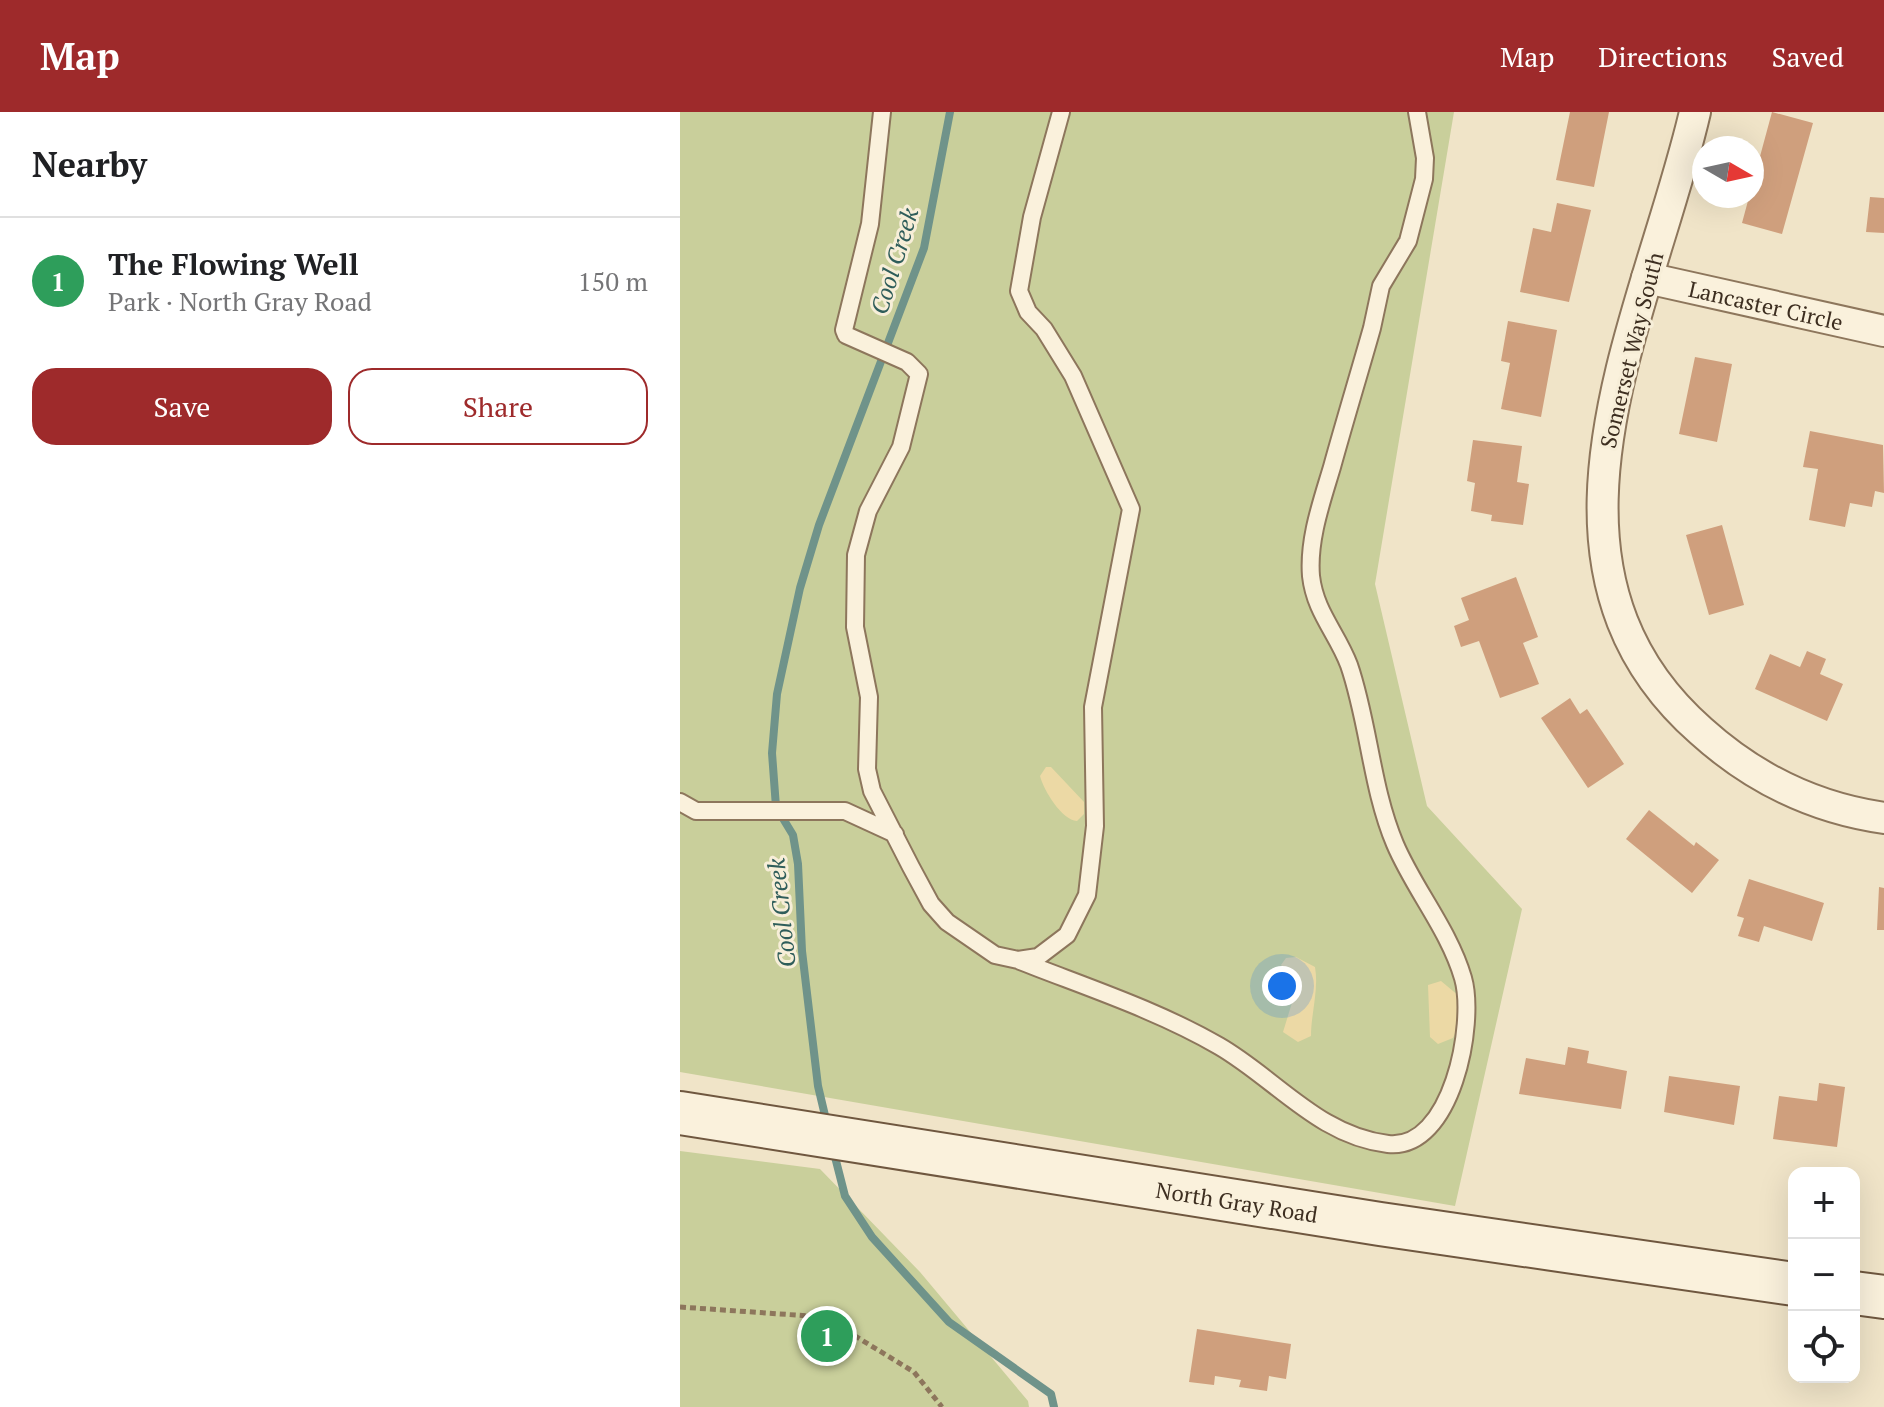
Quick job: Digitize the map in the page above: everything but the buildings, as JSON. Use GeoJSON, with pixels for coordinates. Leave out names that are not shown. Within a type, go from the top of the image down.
{"type":"FeatureCollection","features":[{"type":"Feature","properties":{"kind":"street","name":"Somerset Way South"},"geometry":{"type":"LineString","coordinates":[[1695,112],[1611,412],[1602,465],[1601,525],[1605,558],[1621,614],[1653,678],[1681,713],[1747,768],[1805,798],[1884,818]]}},
{"type":"Feature","properties":{"kind":"street","name":"Lancaster Circle"},"geometry":{"type":"LineString","coordinates":[[1647,278],[1884,331]]}},
{"type":"Feature","properties":{"kind":"street","name":"North Gray Road"},"geometry":{"type":"LineString","coordinates":[[680,1113],[1380,1224],[1788,1283]]}},
{"type":"Feature","properties":{"kind":"street"},"geometry":{"type":"LineString","coordinates":[[1860,1294],[1884,1297]]}},
{"type":"Feature","properties":{"kind":"lane"},"geometry":{"type":"LineString","coordinates":[[882,112],[870,224],[844,330],[846,335],[916,367],[919,374],[918,390],[901,447],[868,511],[856,555],[853,597],[869,697],[867,769],[872,791],[931,904],[947,922],[995,955],[1018,960],[1173,1022],[1257,1070],[1301,1107],[1346,1133],[1393,1144],[1428,1130],[1438,1116],[1450,1091],[1468,1008],[1463,980],[1394,843],[1353,676],[1340,643],[1321,613],[1311,573],[1316,522],[1372,328],[1376,301],[1408,241],[1418,203],[1425,158],[1417,112]]}},
{"type":"Feature","properties":{"kind":"lane"},"geometry":{"type":"LineString","coordinates":[[1018,960],[1038,957],[1054,948],[1072,927],[1087,895],[1094,841],[1093,707],[1131,509],[1073,376],[1044,329],[1028,312],[1019,291],[1032,217],[1061,112]]}},
{"type":"Feature","properties":{"kind":"lane"},"geometry":{"type":"LineString","coordinates":[[680,802],[696,811],[845,811],[895,834]]}},
{"type":"Feature","properties":{"kind":"path"},"geometry":{"type":"LineString","coordinates":[[680,1307],[824,1317],[914,1372],[942,1407]]}},
{"type":"Feature","properties":{"kind":"green space"},"geometry":{"type":"Polygon","coordinates":[[[680,112],[1454,112],[1375,584],[1427,806],[1522,909],[1455,1206],[680,1072],[680,112]]]}},
{"type":"Feature","properties":{"kind":"green space"},"geometry":{"type":"Polygon","coordinates":[[[680,1151],[820,1169],[920,1272],[1028,1401],[1029,1407],[680,1407],[680,1151]]]}},
{"type":"Feature","properties":{"kind":"sand"},"geometry":{"type":"Polygon","coordinates":[[[1046,767],[1051,767],[1084,802],[1084,814],[1077,821],[1065,816],[1045,789],[1040,776],[1046,767]]]}},
{"type":"Feature","properties":{"kind":"sand"},"geometry":{"type":"Polygon","coordinates":[[[1296,957],[1315,967],[1316,976],[1311,1036],[1298,1042],[1283,1032],[1295,993],[1293,979],[1281,965],[1286,958],[1296,957]]]}},
{"type":"Feature","properties":{"kind":"sand"},"geometry":{"type":"Polygon","coordinates":[[[1441,981],[1459,996],[1462,1017],[1453,1038],[1438,1044],[1430,1037],[1428,985],[1441,981]]]}},
{"type":"Feature","properties":{"kind":"waterway","name":"Cool Creek"},"geometry":{"type":"LineString","coordinates":[[827,1124],[818,1086],[802,951],[798,864],[793,835],[776,807],[772,753],[777,694],[800,588],[819,525],[924,248],[950,112]]}},
{"type":"Feature","properties":{"kind":"waterway","name":"Cool Creek"},"geometry":{"type":"LineString","coordinates":[[833,1149],[845,1196],[872,1237],[949,1322],[1051,1394],[1054,1407]]}},
{"type":"Feature","properties":{"kind":"place","name":"The Flowing Well"},"geometry":{"type":"Point","coordinates":[827,1336]}}]}
